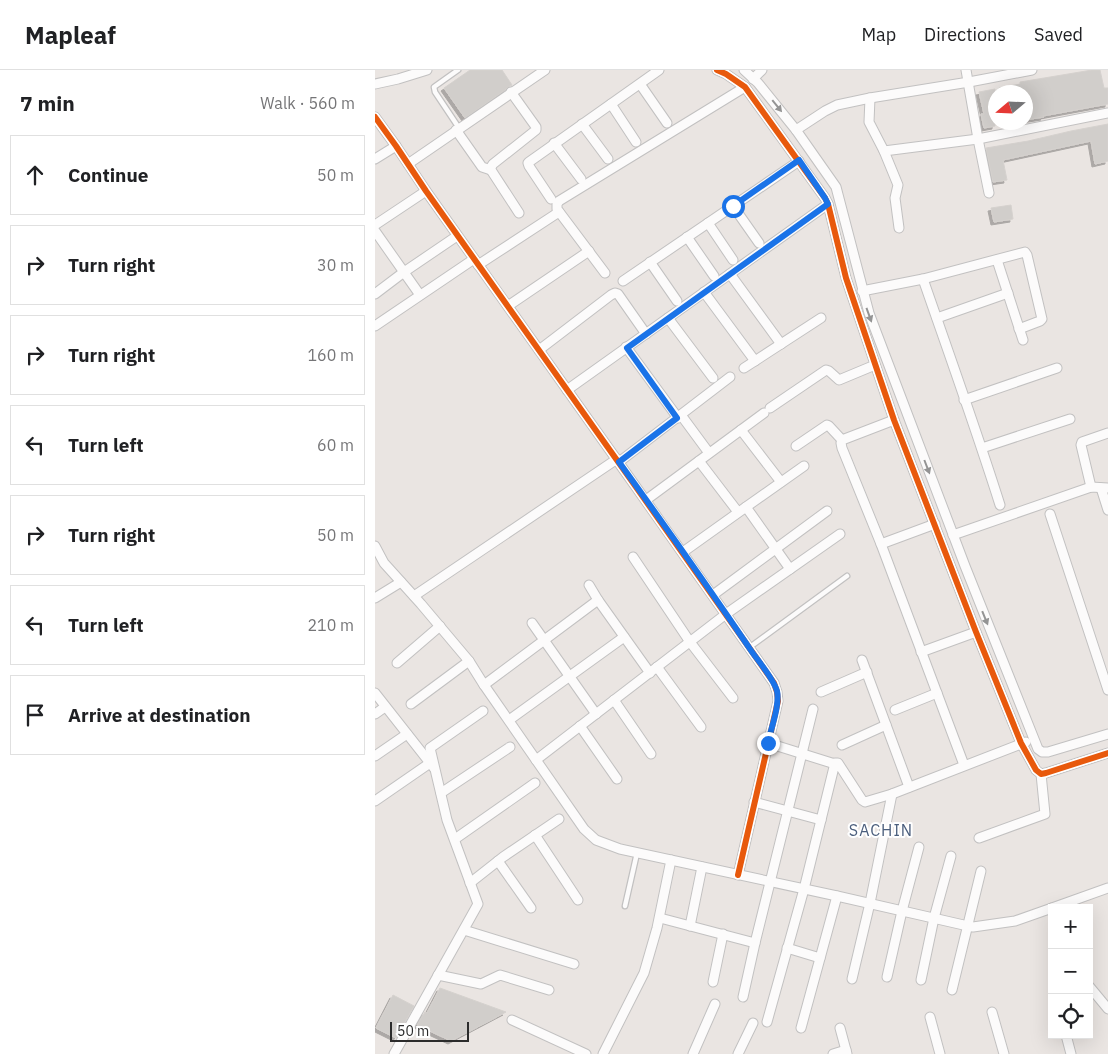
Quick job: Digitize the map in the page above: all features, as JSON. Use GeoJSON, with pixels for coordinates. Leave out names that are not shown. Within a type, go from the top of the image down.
{"type":"FeatureCollection","features":[{"type":"Feature","properties":{"kind":"street"},"geometry":{"type":"LineString","coordinates":[[375,84],[427,70]]}},
{"type":"Feature","properties":{"kind":"street"},"geometry":{"type":"LineString","coordinates":[[408,164],[545,70]]}},
{"type":"Feature","properties":{"kind":"street"},"geometry":{"type":"LineString","coordinates":[[551,199],[528,164],[659,70]]}},
{"type":"Feature","properties":{"kind":"street"},"geometry":{"type":"LineString","coordinates":[[717,70],[726,74],[745,88],[799,160],[828,204],[843,266],[894,420],[1021,743],[1036,770],[1041,774],[1045,814],[979,838]]}},
{"type":"Feature","properties":{"kind":"street"},"geometry":{"type":"LineString","coordinates":[[744,70],[796,130],[836,187],[869,313],[953,535],[1038,749],[1041,752],[1049,752],[1108,734]]}},
{"type":"Feature","properties":{"kind":"street"},"geometry":{"type":"LineString","coordinates":[[753,79],[762,70]]}},
{"type":"Feature","properties":{"kind":"street"},"geometry":{"type":"LineString","coordinates":[[966,70],[989,193]]}},
{"type":"Feature","properties":{"kind":"street"},"geometry":{"type":"LineString","coordinates":[[796,130],[831,107],[870,98],[1032,70]]}},
{"type":"Feature","properties":{"kind":"street"},"geometry":{"type":"LineString","coordinates":[[640,84],[667,123]]}},
{"type":"Feature","properties":{"kind":"street"},"geometry":{"type":"LineString","coordinates":[[605,273],[557,209],[559,201],[745,88]]}},
{"type":"Feature","properties":{"kind":"street"},"geometry":{"type":"LineString","coordinates":[[491,170],[493,164],[537,130],[511,92]]}},
{"type":"Feature","properties":{"kind":"street"},"geometry":{"type":"LineString","coordinates":[[870,98],[869,122],[885,151],[898,185],[895,198],[899,228]]}},
{"type":"Feature","properties":{"kind":"street"},"geometry":{"type":"LineString","coordinates":[[611,104],[636,142]]}},
{"type":"Feature","properties":{"kind":"street"},"geometry":{"type":"LineString","coordinates":[[885,151],[978,139],[1108,113]]}},
{"type":"Feature","properties":{"kind":"street"},"geometry":{"type":"LineString","coordinates":[[375,118],[774,683],[778,702],[738,875]]}},
{"type":"Feature","properties":{"kind":"street"},"geometry":{"type":"LineString","coordinates":[[582,124],[608,159]]}},
{"type":"Feature","properties":{"kind":"street"},"geometry":{"type":"LineString","coordinates":[[458,129],[482,166],[491,170],[519,213]]}},
{"type":"Feature","properties":{"kind":"street"},"geometry":{"type":"LineString","coordinates":[[554,144],[581,179]]}},
{"type":"Feature","properties":{"kind":"street"},"geometry":{"type":"LineString","coordinates":[[375,160],[396,146]]}},
{"type":"Feature","properties":{"kind":"street"},"geometry":{"type":"LineString","coordinates":[[623,281],[799,160]]}},
{"type":"Feature","properties":{"kind":"street"},"geometry":{"type":"LineString","coordinates":[[375,225],[426,191]]}},
{"type":"Feature","properties":{"kind":"street"},"geometry":{"type":"LineString","coordinates":[[567,390],[828,204]]}},
{"type":"Feature","properties":{"kind":"street"},"geometry":{"type":"LineString","coordinates":[[733,206],[759,244]]}},
{"type":"Feature","properties":{"kind":"street"},"geometry":{"type":"LineString","coordinates":[[375,326],[420,295],[559,212]]}},
{"type":"Feature","properties":{"kind":"street"},"geometry":{"type":"LineString","coordinates":[[708,222],[733,260]]}},
{"type":"Feature","properties":{"kind":"street"},"geometry":{"type":"LineString","coordinates":[[375,232],[420,295]]}},
{"type":"Feature","properties":{"kind":"street"},"geometry":{"type":"LineString","coordinates":[[375,294],[457,236]]}},
{"type":"Feature","properties":{"kind":"street"},"geometry":{"type":"LineString","coordinates":[[687,237],[715,276]]}},
{"type":"Feature","properties":{"kind":"street"},"geometry":{"type":"LineString","coordinates":[[508,306],[589,251]]}},
{"type":"Feature","properties":{"kind":"street"},"geometry":{"type":"LineString","coordinates":[[862,291],[923,279],[1025,252],[1042,318],[1040,321],[1019,329]]}},
{"type":"Feature","properties":{"kind":"street"},"geometry":{"type":"LineString","coordinates":[[997,260],[1023,340]]}},
{"type":"Feature","properties":{"kind":"street"},"geometry":{"type":"LineString","coordinates":[[650,262],[677,300]]}},
{"type":"Feature","properties":{"kind":"street"},"geometry":{"type":"LineString","coordinates":[[843,266],[855,262]]}},
{"type":"Feature","properties":{"kind":"street"},"geometry":{"type":"LineString","coordinates":[[730,274],[781,344]]}},
{"type":"Feature","properties":{"kind":"street"},"geometry":{"type":"LineString","coordinates":[[923,279],[1000,505]]}},
{"type":"Feature","properties":{"kind":"street"},"geometry":{"type":"LineString","coordinates":[[704,292],[755,361]]}},
{"type":"Feature","properties":{"kind":"street"},"geometry":{"type":"LineString","coordinates":[[539,350],[615,293],[618,294],[646,334]]}},
{"type":"Feature","properties":{"kind":"street"},"geometry":{"type":"LineString","coordinates":[[937,318],[1008,293]]}},
{"type":"Feature","properties":{"kind":"street"},"geometry":{"type":"LineString","coordinates":[[668,318],[713,378]]}},
{"type":"Feature","properties":{"kind":"street"},"geometry":{"type":"LineString","coordinates":[[745,368],[821,318]]}},
{"type":"Feature","properties":{"kind":"street"},"geometry":{"type":"LineString","coordinates":[[627,348],[709,453]]}},
{"type":"Feature","properties":{"kind":"street"},"geometry":{"type":"LineString","coordinates":[[646,500],[824,371],[829,371],[839,380],[875,365]]}},
{"type":"Feature","properties":{"kind":"street"},"geometry":{"type":"LineString","coordinates":[[964,400],[1057,368]]}},
{"type":"Feature","properties":{"kind":"street"},"geometry":{"type":"LineString","coordinates":[[414,596],[618,461],[730,377]]}},
{"type":"Feature","properties":{"kind":"street"},"geometry":{"type":"LineString","coordinates":[[982,448],[1070,419]]}},
{"type":"Feature","properties":{"kind":"street"},"geometry":{"type":"LineString","coordinates":[[842,440],[894,420]]}},
{"type":"Feature","properties":{"kind":"street"},"geometry":{"type":"LineString","coordinates":[[796,446],[827,425],[842,440],[842,448],[881,544],[964,765]]}},
{"type":"Feature","properties":{"kind":"street"},"geometry":{"type":"LineString","coordinates":[[741,430],[781,482]]}},
{"type":"Feature","properties":{"kind":"street"},"geometry":{"type":"LineString","coordinates":[[1091,487],[1081,445],[1084,441],[1108,433]]}},
{"type":"Feature","properties":{"kind":"street"},"geometry":{"type":"LineString","coordinates":[[699,461],[738,512]]}},
{"type":"Feature","properties":{"kind":"street"},"geometry":{"type":"LineString","coordinates":[[683,552],[804,466]]}},
{"type":"Feature","properties":{"kind":"street"},"geometry":{"type":"LineString","coordinates":[[953,535],[1091,487],[1104,488],[1108,510]]}},
{"type":"Feature","properties":{"kind":"street"},"geometry":{"type":"LineString","coordinates":[[746,506],[790,569]]}},
{"type":"Feature","properties":{"kind":"street"},"geometry":{"type":"LineString","coordinates":[[713,595],[827,511]]}},
{"type":"Feature","properties":{"kind":"street"},"geometry":{"type":"LineString","coordinates":[[1050,514],[1103,660],[1108,690]]}},
{"type":"Feature","properties":{"kind":"street"},"geometry":{"type":"LineString","coordinates":[[881,544],[935,524]]}},
{"type":"Feature","properties":{"kind":"street"},"geometry":{"type":"LineString","coordinates":[[536,760],[727,614],[839,534]]}},
{"type":"Feature","properties":{"kind":"street"},"geometry":{"type":"LineString","coordinates":[[375,546],[377,557],[414,596],[469,661],[584,829],[596,840],[620,850],[968,926],[1015,921],[1048,909]]}},
{"type":"Feature","properties":{"kind":"street"},"geometry":{"type":"LineString","coordinates":[[633,557],[690,642],[733,698]]}},
{"type":"Feature","properties":{"kind":"street"},"geometry":{"type":"LineString","coordinates":[[375,598],[401,582]]}},
{"type":"Feature","properties":{"kind":"street"},"geometry":{"type":"LineString","coordinates":[[589,585],[649,673]]}},
{"type":"Feature","properties":{"kind":"street"},"geometry":{"type":"LineString","coordinates":[[484,685],[599,600]]}},
{"type":"Feature","properties":{"kind":"street"},"geometry":{"type":"LineString","coordinates":[[532,623],[597,714]]}},
{"type":"Feature","properties":{"kind":"street"},"geometry":{"type":"LineString","coordinates":[[397,663],[440,626]]}},
{"type":"Feature","properties":{"kind":"street"},"geometry":{"type":"LineString","coordinates":[[921,652],[976,632]]}},
{"type":"Feature","properties":{"kind":"street"},"geometry":{"type":"LineString","coordinates":[[509,720],[624,637]]}},
{"type":"Feature","properties":{"kind":"street"},"geometry":{"type":"LineString","coordinates":[[862,660],[909,787]]}},
{"type":"Feature","properties":{"kind":"street"},"geometry":{"type":"LineString","coordinates":[[411,704],[469,661]]}},
{"type":"Feature","properties":{"kind":"street"},"geometry":{"type":"LineString","coordinates":[[657,667],[701,727]]}},
{"type":"Feature","properties":{"kind":"street"},"geometry":{"type":"LineString","coordinates":[[821,692],[867,672]]}},
{"type":"Feature","properties":{"kind":"street"},"geometry":{"type":"LineString","coordinates":[[375,693],[433,767]]}},
{"type":"Feature","properties":{"kind":"street"},"geometry":{"type":"LineString","coordinates":[[895,710],[937,693]]}},
{"type":"Feature","properties":{"kind":"street"},"geometry":{"type":"LineString","coordinates":[[614,700],[651,754]]}},
{"type":"Feature","properties":{"kind":"street"},"geometry":{"type":"LineString","coordinates":[[375,714],[385,707]]}},
{"type":"Feature","properties":{"kind":"street"},"geometry":{"type":"LineString","coordinates":[[743,997],[813,709]]}},
{"type":"Feature","properties":{"kind":"street"},"geometry":{"type":"LineString","coordinates":[[394,1054],[479,904],[447,820],[430,748],[483,710]]}},
{"type":"Feature","properties":{"kind":"street"},"geometry":{"type":"LineString","coordinates":[[842,745],[886,725]]}},
{"type":"Feature","properties":{"kind":"street"},"geometry":{"type":"LineString","coordinates":[[580,726],[617,779]]}},
{"type":"Feature","properties":{"kind":"street"},"geometry":{"type":"LineString","coordinates":[[375,756],[407,734]]}},
{"type":"Feature","properties":{"kind":"street"},"geometry":{"type":"LineString","coordinates":[[768,743],[835,764],[838,763],[865,802],[892,794],[1033,739]]}},
{"type":"Feature","properties":{"kind":"street"},"geometry":{"type":"LineString","coordinates":[[441,793],[510,747]]}},
{"type":"Feature","properties":{"kind":"street"},"geometry":{"type":"LineString","coordinates":[[1041,774],[1108,753]]}},
{"type":"Feature","properties":{"kind":"street"},"geometry":{"type":"LineString","coordinates":[[767,1022],[804,889],[835,764]]}},
{"type":"Feature","properties":{"kind":"street"},"geometry":{"type":"LineString","coordinates":[[375,801],[433,767]]}},
{"type":"Feature","properties":{"kind":"street"},"geometry":{"type":"LineString","coordinates":[[455,839],[535,783]]}},
{"type":"Feature","properties":{"kind":"street"},"geometry":{"type":"LineString","coordinates":[[852,979],[892,794]]}},
{"type":"Feature","properties":{"kind":"street"},"geometry":{"type":"LineString","coordinates":[[754,802],[821,820]]}},
{"type":"Feature","properties":{"kind":"street"},"geometry":{"type":"LineString","coordinates":[[471,882],[498,860],[559,819]]}},
{"type":"Feature","properties":{"kind":"street"},"geometry":{"type":"LineString","coordinates":[[535,835],[578,900]]}},
{"type":"Feature","properties":{"kind":"street"},"geometry":{"type":"LineString","coordinates":[[887,977],[919,847]]}},
{"type":"Feature","properties":{"kind":"street"},"geometry":{"type":"LineString","coordinates":[[921,980],[934,918],[951,856]]}},
{"type":"Feature","properties":{"kind":"street"},"geometry":{"type":"LineString","coordinates":[[498,860],[531,908]]}},
{"type":"Feature","properties":{"kind":"street"},"geometry":{"type":"LineString","coordinates":[[604,1054],[644,973],[660,918],[671,860]]}},
{"type":"Feature","properties":{"kind":"street"},"geometry":{"type":"LineString","coordinates":[[690,926],[702,867]]}},
{"type":"Feature","properties":{"kind":"street"},"geometry":{"type":"LineString","coordinates":[[952,990],[981,871]]}},
{"type":"Feature","properties":{"kind":"street"},"geometry":{"type":"LineString","coordinates":[[1063,904],[1108,888]]}},
{"type":"Feature","properties":{"kind":"street"},"geometry":{"type":"LineString","coordinates":[[801,1028],[837,896]]}},
{"type":"Feature","properties":{"kind":"street"},"geometry":{"type":"LineString","coordinates":[[660,918],[755,943]]}},
{"type":"Feature","properties":{"kind":"street"},"geometry":{"type":"LineString","coordinates":[[464,930],[574,964]]}},
{"type":"Feature","properties":{"kind":"street"},"geometry":{"type":"LineString","coordinates":[[713,982],[723,934]]}},
{"type":"Feature","properties":{"kind":"street"},"geometry":{"type":"LineString","coordinates":[[787,948],[820,958]]}},
{"type":"Feature","properties":{"kind":"street"},"geometry":{"type":"LineString","coordinates":[[438,975],[481,984],[500,974],[549,990]]}},
{"type":"Feature","properties":{"kind":"street"},"geometry":{"type":"LineString","coordinates":[[1093,991],[1108,1009]]}},
{"type":"Feature","properties":{"kind":"street"},"geometry":{"type":"LineString","coordinates":[[693,1054],[715,1004]]}},
{"type":"Feature","properties":{"kind":"street"},"geometry":{"type":"LineString","coordinates":[[992,1012],[1004,1054]]}},
{"type":"Feature","properties":{"kind":"street"},"geometry":{"type":"LineString","coordinates":[[930,1017],[940,1054]]}},
{"type":"Feature","properties":{"kind":"street"},"geometry":{"type":"LineString","coordinates":[[511,1020],[586,1054]]}},
{"type":"Feature","properties":{"kind":"street"},"geometry":{"type":"LineString","coordinates":[[738,1054],[753,1023]]}},
{"type":"Feature","properties":{"kind":"street"},"geometry":{"type":"LineString","coordinates":[[833,1054],[847,1052],[840,1028]]}},
{"type":"Feature","properties":{"kind":"street"},"geometry":{"type":"LineString","coordinates":[[1067,1039],[1071,1054]]}},
{"type":"Feature","properties":{"kind":"lane"},"geometry":{"type":"LineString","coordinates":[[458,70],[436,85],[435,92],[458,129]]}},
{"type":"Feature","properties":{"kind":"lane"},"geometry":{"type":"LineString","coordinates":[[749,648],[847,576]]}},
{"type":"Feature","properties":{"kind":"lane"},"geometry":{"type":"LineString","coordinates":[[625,906],[637,853]]}},
{"type":"Feature","properties":{"kind":"building"},"geometry":{"type":"Polygon","coordinates":[[[470,70],[502,70],[512,85],[465,118],[444,88],[470,70]]]}},
{"type":"Feature","properties":{"kind":"building"},"geometry":{"type":"Polygon","coordinates":[[[1100,70],[1104,88],[1108,88],[1108,104],[1033,119],[1033,85],[1015,85],[1020,84],[1020,82],[1100,70]]]}},
{"type":"Feature","properties":{"kind":"building"},"geometry":{"type":"Polygon","coordinates":[[[988,90],[988,127],[984,128],[981,114],[984,114],[979,92],[988,90]]]}},
{"type":"Feature","properties":{"kind":"building"},"geometry":{"type":"Polygon","coordinates":[[[1108,124],[1108,161],[1095,164],[1091,141],[1003,160],[1007,180],[993,182],[986,148],[1108,124]]]}},
{"type":"Feature","properties":{"kind":"building"},"geometry":{"type":"Polygon","coordinates":[[[1011,205],[1013,219],[994,222],[991,208],[1011,205]]]}},
{"type":"Feature","properties":{"kind":"building"},"geometry":{"type":"Polygon","coordinates":[[[440,988],[506,1012],[451,1041],[417,1025],[425,1012],[427,1013],[440,988]]]}},
{"type":"Feature","properties":{"kind":"building"},"geometry":{"type":"Polygon","coordinates":[[[393,995],[414,1006],[396,1038],[376,1028],[393,995]]]}},
{"type":"Feature","properties":{"kind":"cycle path"},"geometry":{"type":"LineString","coordinates":[[717,70],[745,87],[828,204],[846,278],[894,420],[1021,743],[1036,770],[1041,774],[1046,773],[1108,753]]}},
{"type":"Feature","properties":{"kind":"cycle path"},"geometry":{"type":"LineString","coordinates":[[375,117],[774,683],[778,701],[738,875]]}},
{"type":"Feature","properties":{"kind":"district","name":"SACHIN"},"geometry":{"type":"Point","coordinates":[881,830]}},
{"type":"Feature","properties":{"kind":"route"},"geometry":{"type":"LineString","coordinates":[[733,206],[799,160],[828,204],[627,348],[677,418],[619,462],[774,683],[778,702],[768,743]]}}]}
